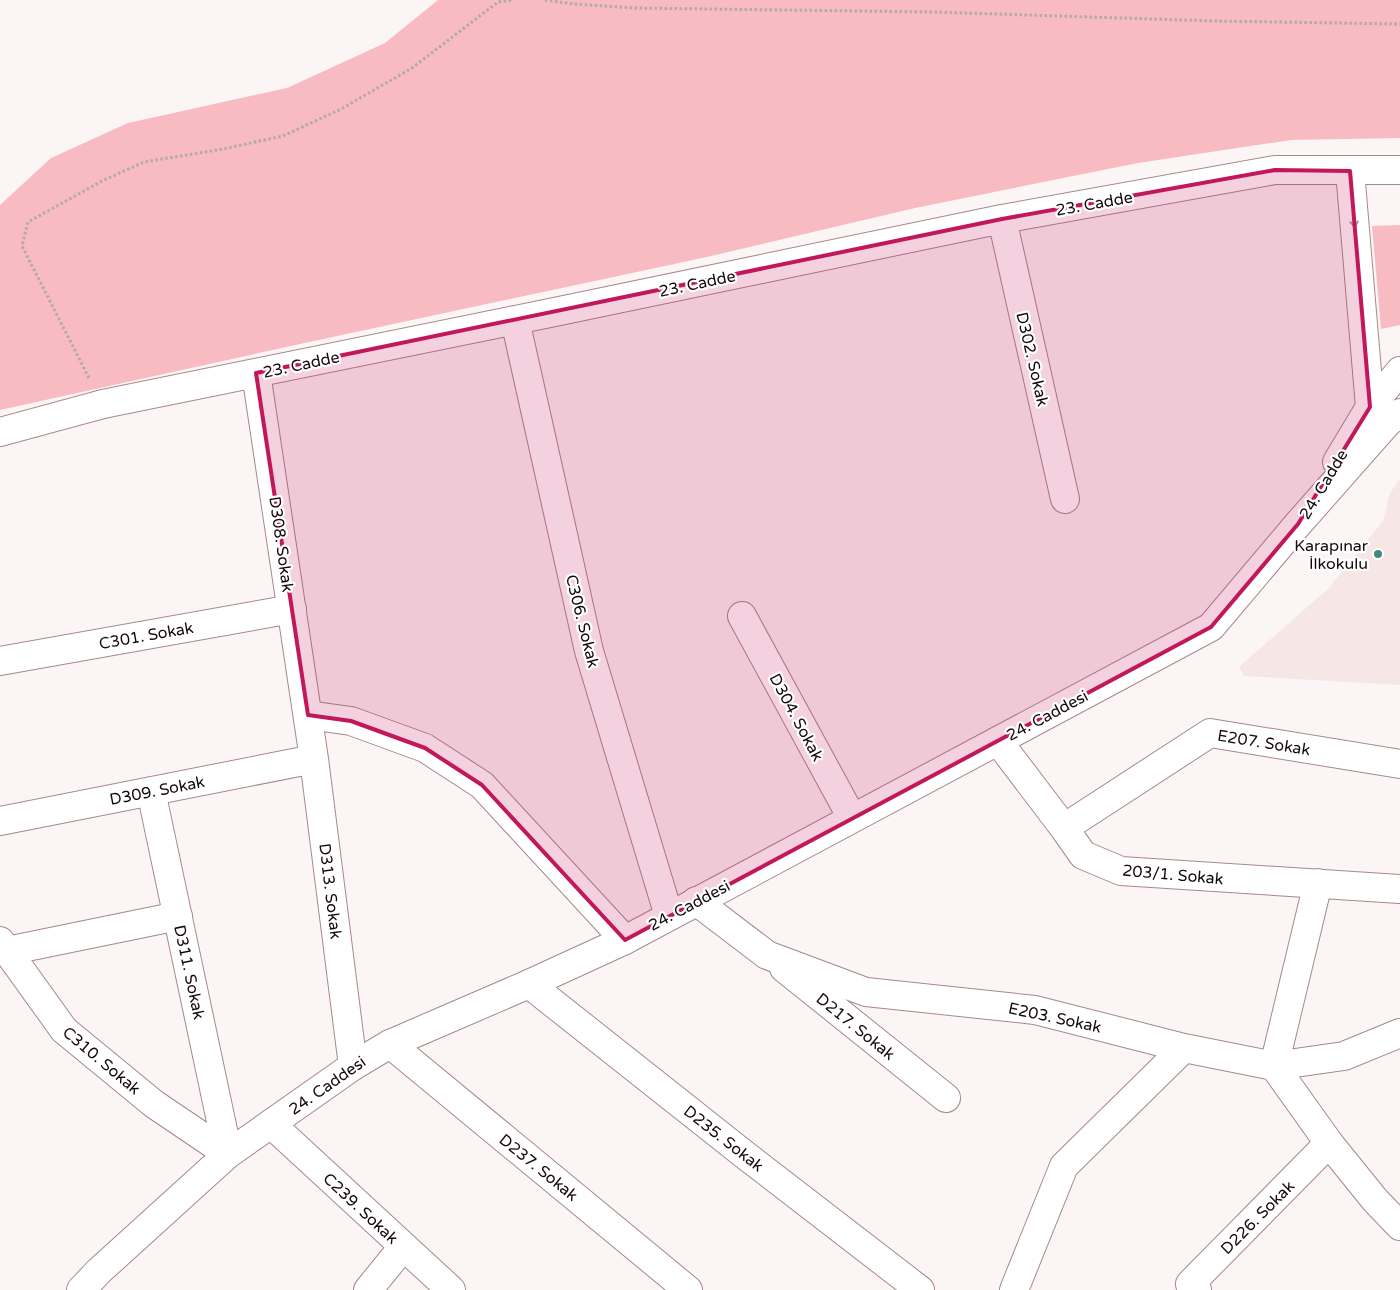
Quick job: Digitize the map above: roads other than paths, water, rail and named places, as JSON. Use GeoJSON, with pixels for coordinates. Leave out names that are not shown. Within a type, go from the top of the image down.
{"type":"FeatureCollection","features":[{"type":"Feature","properties":{"kind":"street","name":"23. Cadde"},"geometry":{"type":"LineString","coordinates":[[0,432],[103,404],[1002,219],[1275,170],[1400,170]]}},
{"type":"Feature","properties":{"kind":"street"},"geometry":{"type":"LineString","coordinates":[[1350,171],[1386,414]]}},
{"type":"Feature","properties":{"kind":"street","name":"D302. Sokak"},"geometry":{"type":"LineString","coordinates":[[1002,219],[1065,499]]}},
{"type":"Feature","properties":{"kind":"street","name":"C306. Sokak"},"geometry":{"type":"LineString","coordinates":[[514,320],[588,651],[668,916]]}},
{"type":"Feature","properties":{"kind":"street","name":"24. Cadde"},"geometry":{"type":"LineString","coordinates":[[1298,524],[1386,414],[1400,371]]}},
{"type":"Feature","properties":{"kind":"street","name":"D308. Sokak"},"geometry":{"type":"LineString","coordinates":[[256,373],[308,715]]}},
{"type":"Feature","properties":{"kind":"street","name":"24. Caddesi"},"geometry":{"type":"LineString","coordinates":[[81,1290],[99,1271],[228,1154],[353,1066],[390,1044],[625,940],[1212,627],[1298,524]]}},
{"type":"Feature","properties":{"kind":"street","name":"C301. Sokak"},"geometry":{"type":"LineString","coordinates":[[0,661],[292,609]]}},
{"type":"Feature","properties":{"kind":"street","name":"D304. Sokak"},"geometry":{"type":"LineString","coordinates":[[742,616],[852,818]]}},
{"type":"Feature","properties":{"kind":"street"},"geometry":{"type":"LineString","coordinates":[[308,715],[351,721],[425,748],[482,785],[625,940]]}},
{"type":"Feature","properties":{"kind":"street","name":"D313. Sokak"},"geometry":{"type":"LineString","coordinates":[[308,715],[353,1066]]}},
{"type":"Feature","properties":{"kind":"street","name":"E207. Sokak"},"geometry":{"type":"LineString","coordinates":[[1064,828],[1210,733],[1400,764]]}},
{"type":"Feature","properties":{"kind":"street","name":"203/1. Sokak"},"geometry":{"type":"LineString","coordinates":[[998,741],[1083,855],[1121,872],[1400,889]]}},
{"type":"Feature","properties":{"kind":"street","name":"D309. Sokak"},"geometry":{"type":"LineString","coordinates":[[0,821],[314,759]]}},
{"type":"Feature","properties":{"kind":"street","name":"D311. Sokak"},"geometry":{"type":"LineString","coordinates":[[152,791],[228,1154]]}},
{"type":"Feature","properties":{"kind":"street"},"geometry":{"type":"LineString","coordinates":[[1318,884],[1274,1066],[1330,1143],[1375,1200],[1400,1226]]}},
{"type":"Feature","properties":{"kind":"street","name":"E203. Sokak"},"geometry":{"type":"LineString","coordinates":[[696,901],[767,954],[866,992],[1035,1010],[1184,1048],[1274,1066],[1344,1056],[1400,1033]]}},
{"type":"Feature","properties":{"kind":"street"},"geometry":{"type":"LineString","coordinates":[[4,946],[178,916]]}},
{"type":"Feature","properties":{"kind":"street","name":"C310. Sokak"},"geometry":{"type":"LineString","coordinates":[[4,946],[64,1030],[154,1104],[228,1154]]}},
{"type":"Feature","properties":{"kind":"street","name":"D217. Sokak"},"geometry":{"type":"LineString","coordinates":[[767,954],[946,1098]]}},
{"type":"Feature","properties":{"kind":"street","name":"D235. Sokak"},"geometry":{"type":"LineString","coordinates":[[529,984],[745,1155],[920,1290]]}},
{"type":"Feature","properties":{"kind":"street","name":"D237. Sokak"},"geometry":{"type":"LineString","coordinates":[[390,1044],[688,1290]]}},
{"type":"Feature","properties":{"kind":"street"},"geometry":{"type":"LineString","coordinates":[[1014,1290],[1064,1166],[1184,1048]]}},
{"type":"Feature","properties":{"kind":"street","name":"C239. Sokak"},"geometry":{"type":"LineString","coordinates":[[271,1124],[402,1247],[451,1290]]}},
{"type":"Feature","properties":{"kind":"street","name":"D226. Sokak"},"geometry":{"type":"LineString","coordinates":[[1197,1290],[1190,1284],[1330,1143]]}},
{"type":"Feature","properties":{"kind":"street"},"geometry":{"type":"LineString","coordinates":[[368,1290],[402,1247]]}},
{"type":"Feature","properties":{"kind":"place","name":"Karapınar İlkokulu"},"geometry":{"type":"Point","coordinates":[1378,554]}}]}
